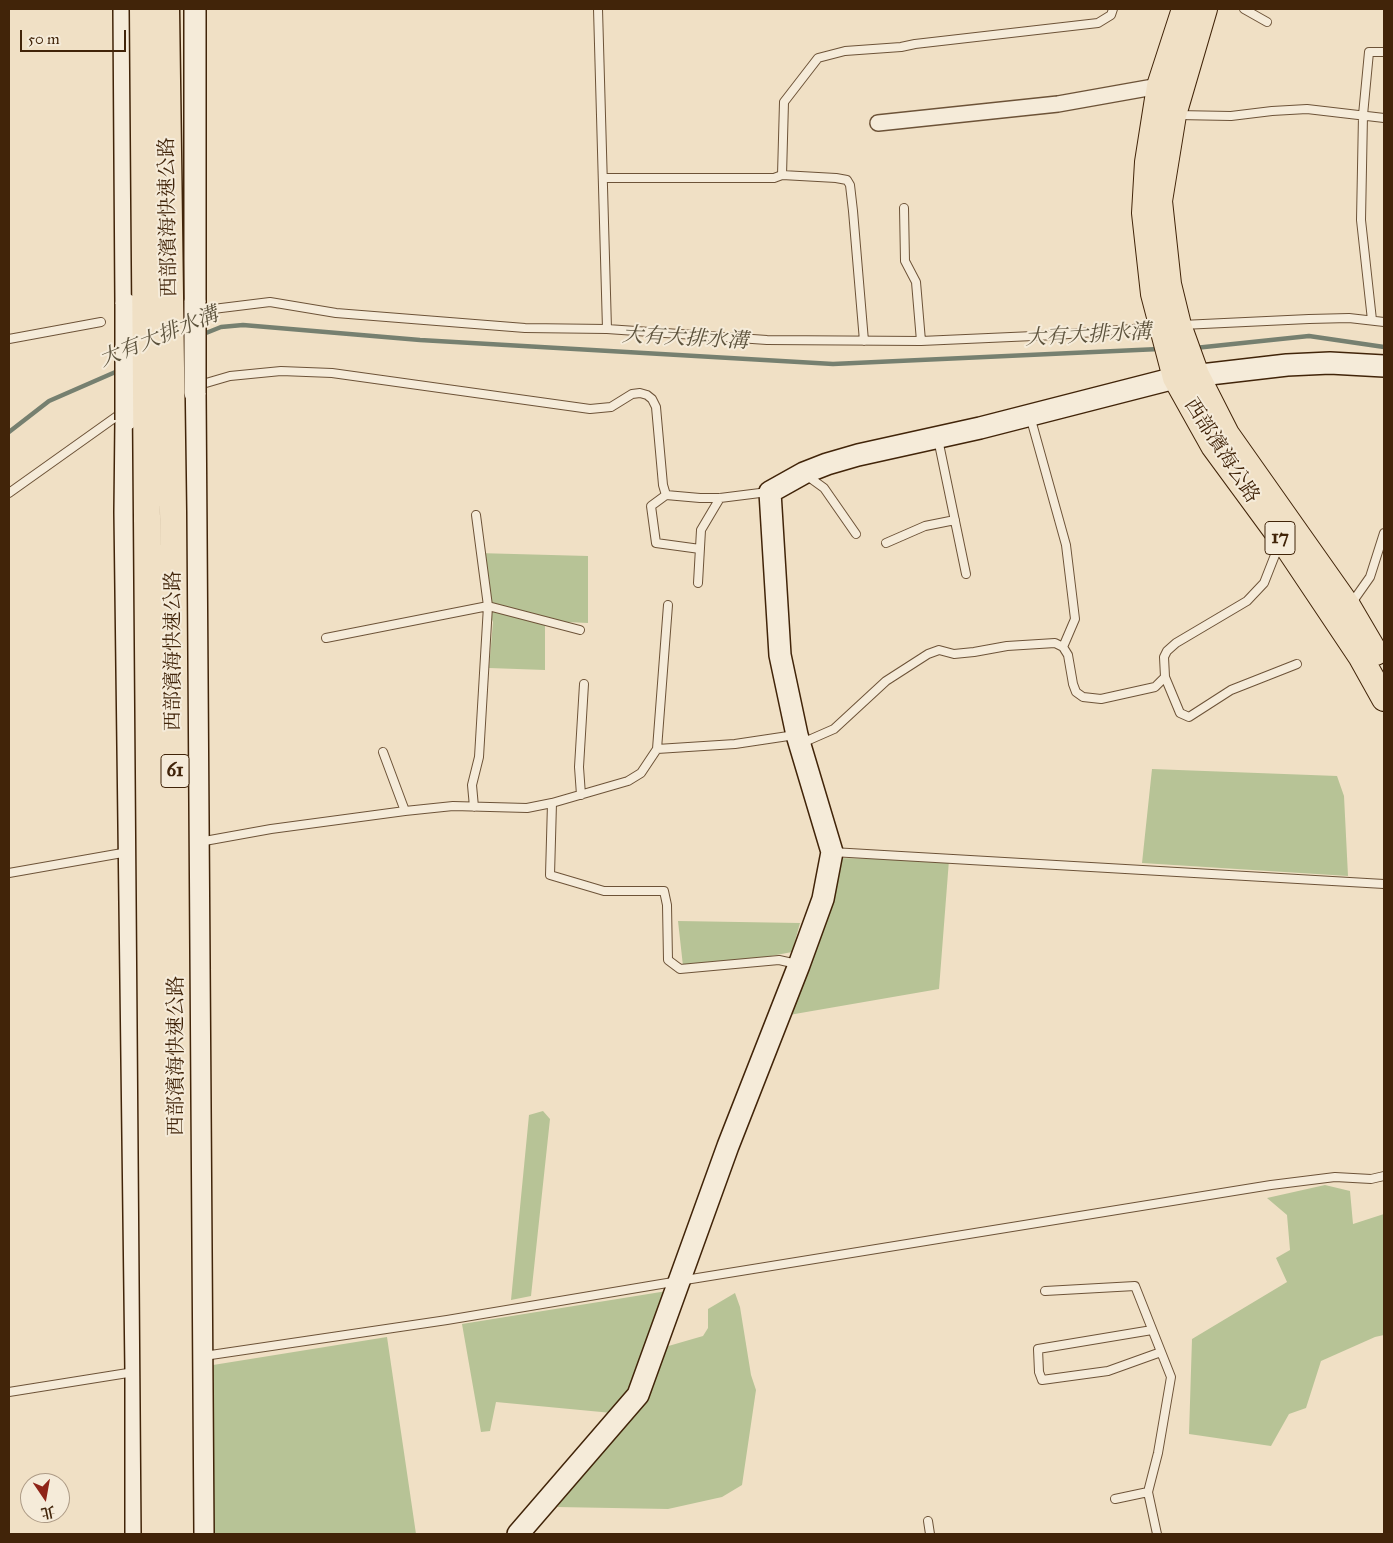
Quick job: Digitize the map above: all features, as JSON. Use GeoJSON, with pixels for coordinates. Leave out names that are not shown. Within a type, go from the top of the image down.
{"type":"FeatureCollection","features":[{"type":"Feature","properties":{"kind":"highway","name":"西部濱海快速公路"},"geometry":{"type":"LineString","coordinates":[[143,9],[155,1534]]}},
{"type":"Feature","properties":{"kind":"highway","name":"西部濱海快速公路"},"geometry":{"type":"LineString","coordinates":[[166,9],[173,521],[180,1534]]}},
{"type":"Feature","properties":{"kind":"main road"},"geometry":{"type":"LineString","coordinates":[[124,9],[126,304],[123,417],[130,851],[136,1534]]}},
{"type":"Feature","properties":{"kind":"main road"},"geometry":{"type":"LineString","coordinates":[[195,9],[201,388],[193,1359],[203,1534]]}},
{"type":"Feature","properties":{"kind":"main road","name":"17"},"geometry":{"type":"LineString","coordinates":[[1164,115],[1160,86],[1184,9]]}},
{"type":"Feature","properties":{"kind":"main road","name":"17"},"geometry":{"type":"LineString","coordinates":[[1186,376],[1170,326],[1153,294],[1144,213],[1147,162],[1205,9]]}},
{"type":"Feature","properties":{"kind":"main road"},"geometry":{"type":"LineString","coordinates":[[518,1534],[638,1395],[728,1146],[823,899],[832,852],[798,740],[780,655],[770,492],[804,473],[858,455],[1030,416],[1186,376],[1287,365],[1330,363],[1384,366]]}},
{"type":"Feature","properties":{"kind":"main road","name":"西部濱海公路"},"geometry":{"type":"LineString","coordinates":[[1186,376],[1213,446],[1285,544],[1360,656],[1384,699]]}},
{"type":"Feature","properties":{"kind":"main road","name":"西部濱海公路"},"geometry":{"type":"LineString","coordinates":[[1186,376],[1349,607],[1384,667]]}},
{"type":"Feature","properties":{"kind":"street"},"geometry":{"type":"LineString","coordinates":[[878,123],[1058,104],[1160,86]]}},
{"type":"Feature","properties":{"kind":"lane"},"geometry":{"type":"LineString","coordinates":[[598,9],[607,329]]}},
{"type":"Feature","properties":{"kind":"lane"},"geometry":{"type":"LineString","coordinates":[[782,176],[784,102],[818,58],[845,51],[901,48],[915,44],[1098,24],[1112,15],[1112,9]]}},
{"type":"Feature","properties":{"kind":"lane"},"geometry":{"type":"LineString","coordinates":[[1244,9],[1266,22]]}},
{"type":"Feature","properties":{"kind":"lane"},"geometry":{"type":"LineString","coordinates":[[1372,320],[1361,220],[1363,115],[1369,52],[1384,52]]}},
{"type":"Feature","properties":{"kind":"lane"},"geometry":{"type":"LineString","coordinates":[[1164,115],[1231,116],[1307,109],[1384,118]]}},
{"type":"Feature","properties":{"kind":"lane"},"geometry":{"type":"LineString","coordinates":[[603,178],[774,178],[782,176],[847,180],[850,185],[864,341]]}},
{"type":"Feature","properties":{"kind":"lane"},"geometry":{"type":"LineString","coordinates":[[904,208],[904,261],[916,282],[920,341]]}},
{"type":"Feature","properties":{"kind":"lane"},"geometry":{"type":"LineString","coordinates":[[200,306],[270,302],[336,313],[525,328],[607,329],[767,340],[920,341],[1056,335],[1170,326],[1308,319],[1349,318],[1384,322]]}},
{"type":"Feature","properties":{"kind":"lane"},"geometry":{"type":"LineString","coordinates":[[9,339],[101,322]]}},
{"type":"Feature","properties":{"kind":"lane"},"geometry":{"type":"LineString","coordinates":[[201,388],[230,376],[281,371],[332,373],[590,409],[612,407],[632,394],[640,393],[652,399],[656,407],[663,485],[666,495]]}},
{"type":"Feature","properties":{"kind":"lane"},"geometry":{"type":"LineString","coordinates":[[1030,416],[1066,545],[1075,619],[1063,647]]}},
{"type":"Feature","properties":{"kind":"lane"},"geometry":{"type":"LineString","coordinates":[[9,493],[123,417]]}},
{"type":"Feature","properties":{"kind":"lane"},"geometry":{"type":"LineString","coordinates":[[938,438],[966,574]]}},
{"type":"Feature","properties":{"kind":"lane"},"geometry":{"type":"LineString","coordinates":[[804,473],[824,488],[856,534]]}},
{"type":"Feature","properties":{"kind":"lane"},"geometry":{"type":"LineString","coordinates":[[700,549],[656,543],[651,506],[666,495],[720,498],[770,492]]}},
{"type":"Feature","properties":{"kind":"lane"},"geometry":{"type":"LineString","coordinates":[[698,583],[701,530],[720,498]]}},
{"type":"Feature","properties":{"kind":"lane"},"geometry":{"type":"LineString","coordinates":[[474,807],[472,785],[479,757],[488,606],[476,515]]}},
{"type":"Feature","properties":{"kind":"lane"},"geometry":{"type":"LineString","coordinates":[[886,543],[924,526],[955,520]]}},
{"type":"Feature","properties":{"kind":"lane"},"geometry":{"type":"LineString","coordinates":[[1349,607],[1370,577],[1384,533]]}},
{"type":"Feature","properties":{"kind":"lane"},"geometry":{"type":"LineString","coordinates":[[1285,544],[1274,555],[1264,583],[1246,601],[1167,651],[1164,657],[1165,677],[1180,713],[1189,717],[1231,690],[1297,664]]}},
{"type":"Feature","properties":{"kind":"lane"},"geometry":{"type":"LineString","coordinates":[[169,846],[272,829],[405,811],[453,806],[527,808],[552,803],[628,781],[641,773],[657,749],[668,605]]}},
{"type":"Feature","properties":{"kind":"lane"},"geometry":{"type":"LineString","coordinates":[[326,638],[488,606],[580,630]]}},
{"type":"Feature","properties":{"kind":"lane"},"geometry":{"type":"LineString","coordinates":[[657,749],[798,740],[834,729],[886,682],[928,654],[939,650],[954,654],[1007,646],[1055,643],[1063,647],[1068,655],[1073,684],[1076,692],[1083,697],[1101,699],[1155,687],[1165,677]]}},
{"type":"Feature","properties":{"kind":"lane"},"geometry":{"type":"LineString","coordinates":[[581,795],[578,768],[584,684]]}},
{"type":"Feature","properties":{"kind":"lane"},"geometry":{"type":"LineString","coordinates":[[383,752],[405,811]]}},
{"type":"Feature","properties":{"kind":"lane"},"geometry":{"type":"LineString","coordinates":[[552,803],[550,874],[604,891],[664,891],[667,905],[668,960],[680,969],[779,960],[799,965]]}},
{"type":"Feature","properties":{"kind":"lane"},"geometry":{"type":"LineString","coordinates":[[9,872],[159,847]]}},
{"type":"Feature","properties":{"kind":"lane"},"geometry":{"type":"LineString","coordinates":[[832,852],[1384,884]]}},
{"type":"Feature","properties":{"kind":"lane"},"geometry":{"type":"LineString","coordinates":[[174,1363],[1271,1185],[1335,1177],[1371,1179],[1384,1176]]}},
{"type":"Feature","properties":{"kind":"lane"},"geometry":{"type":"LineString","coordinates":[[1044,1291],[1135,1286],[1171,1377],[1158,1453],[1148,1492],[1157,1534]]}},
{"type":"Feature","properties":{"kind":"lane"},"geometry":{"type":"LineString","coordinates":[[1152,1330],[1038,1349],[1038,1372],[1042,1380],[1108,1371],[1161,1352]]}},
{"type":"Feature","properties":{"kind":"lane"},"geometry":{"type":"LineString","coordinates":[[9,1392],[136,1372],[164,1365]]}},
{"type":"Feature","properties":{"kind":"lane"},"geometry":{"type":"LineString","coordinates":[[1115,1499],[1148,1492]]}},
{"type":"Feature","properties":{"kind":"lane"},"geometry":{"type":"LineString","coordinates":[[928,1521],[930,1534]]}},
{"type":"Feature","properties":{"kind":"green space"},"geometry":{"type":"Polygon","coordinates":[[[477,553],[588,556],[588,623],[545,621],[545,670],[489,668],[493,622],[484,599],[477,553]]]}},
{"type":"Feature","properties":{"kind":"green space"},"geometry":{"type":"Polygon","coordinates":[[[1152,769],[1337,776],[1344,796],[1348,876],[1142,863],[1152,769]]]}},
{"type":"Feature","properties":{"kind":"green space"},"geometry":{"type":"Polygon","coordinates":[[[835,858],[949,860],[939,989],[789,1015],[835,858]]]}},
{"type":"Feature","properties":{"kind":"green space"},"geometry":{"type":"Polygon","coordinates":[[[678,921],[800,923],[792,952],[703,969],[683,966],[678,921]]]}},
{"type":"Feature","properties":{"kind":"green space"},"geometry":{"type":"Polygon","coordinates":[[[543,1111],[550,1119],[531,1296],[511,1300],[529,1115],[543,1111]]]}},
{"type":"Feature","properties":{"kind":"green space"},"geometry":{"type":"Polygon","coordinates":[[[1325,1185],[1350,1191],[1353,1224],[1384,1214],[1384,1335],[1375,1337],[1321,1361],[1306,1408],[1289,1414],[1271,1446],[1189,1434],[1192,1339],[1287,1282],[1276,1258],[1290,1250],[1287,1215],[1267,1198],[1325,1185]]]}},
{"type":"Feature","properties":{"kind":"green space"},"geometry":{"type":"Polygon","coordinates":[[[667,1291],[638,1376],[625,1398],[612,1413],[496,1402],[490,1431],[481,1432],[462,1324],[667,1291]]]}},
{"type":"Feature","properties":{"kind":"green space"},"geometry":{"type":"Polygon","coordinates":[[[735,1293],[740,1307],[751,1375],[756,1390],[742,1485],[722,1497],[668,1509],[557,1507],[643,1401],[665,1347],[703,1336],[708,1328],[708,1309],[735,1293]]]}},
{"type":"Feature","properties":{"kind":"green space"},"geometry":{"type":"Polygon","coordinates":[[[387,1337],[416,1534],[214,1534],[213,1365],[387,1337]]]}},
{"type":"Feature","properties":{"kind":"waterway","name":"大有大排水溝"},"geometry":{"type":"LineString","coordinates":[[201,335],[221,327],[243,325],[420,340],[833,364],[1159,349]]}},
{"type":"Feature","properties":{"kind":"waterway","name":"大有大排水溝"},"geometry":{"type":"LineString","coordinates":[[1195,348],[1309,336],[1384,347]]}},
{"type":"Feature","properties":{"kind":"waterway","name":"大有大排水溝"},"geometry":{"type":"LineString","coordinates":[[9,432],[49,401],[120,370]]}}]}
